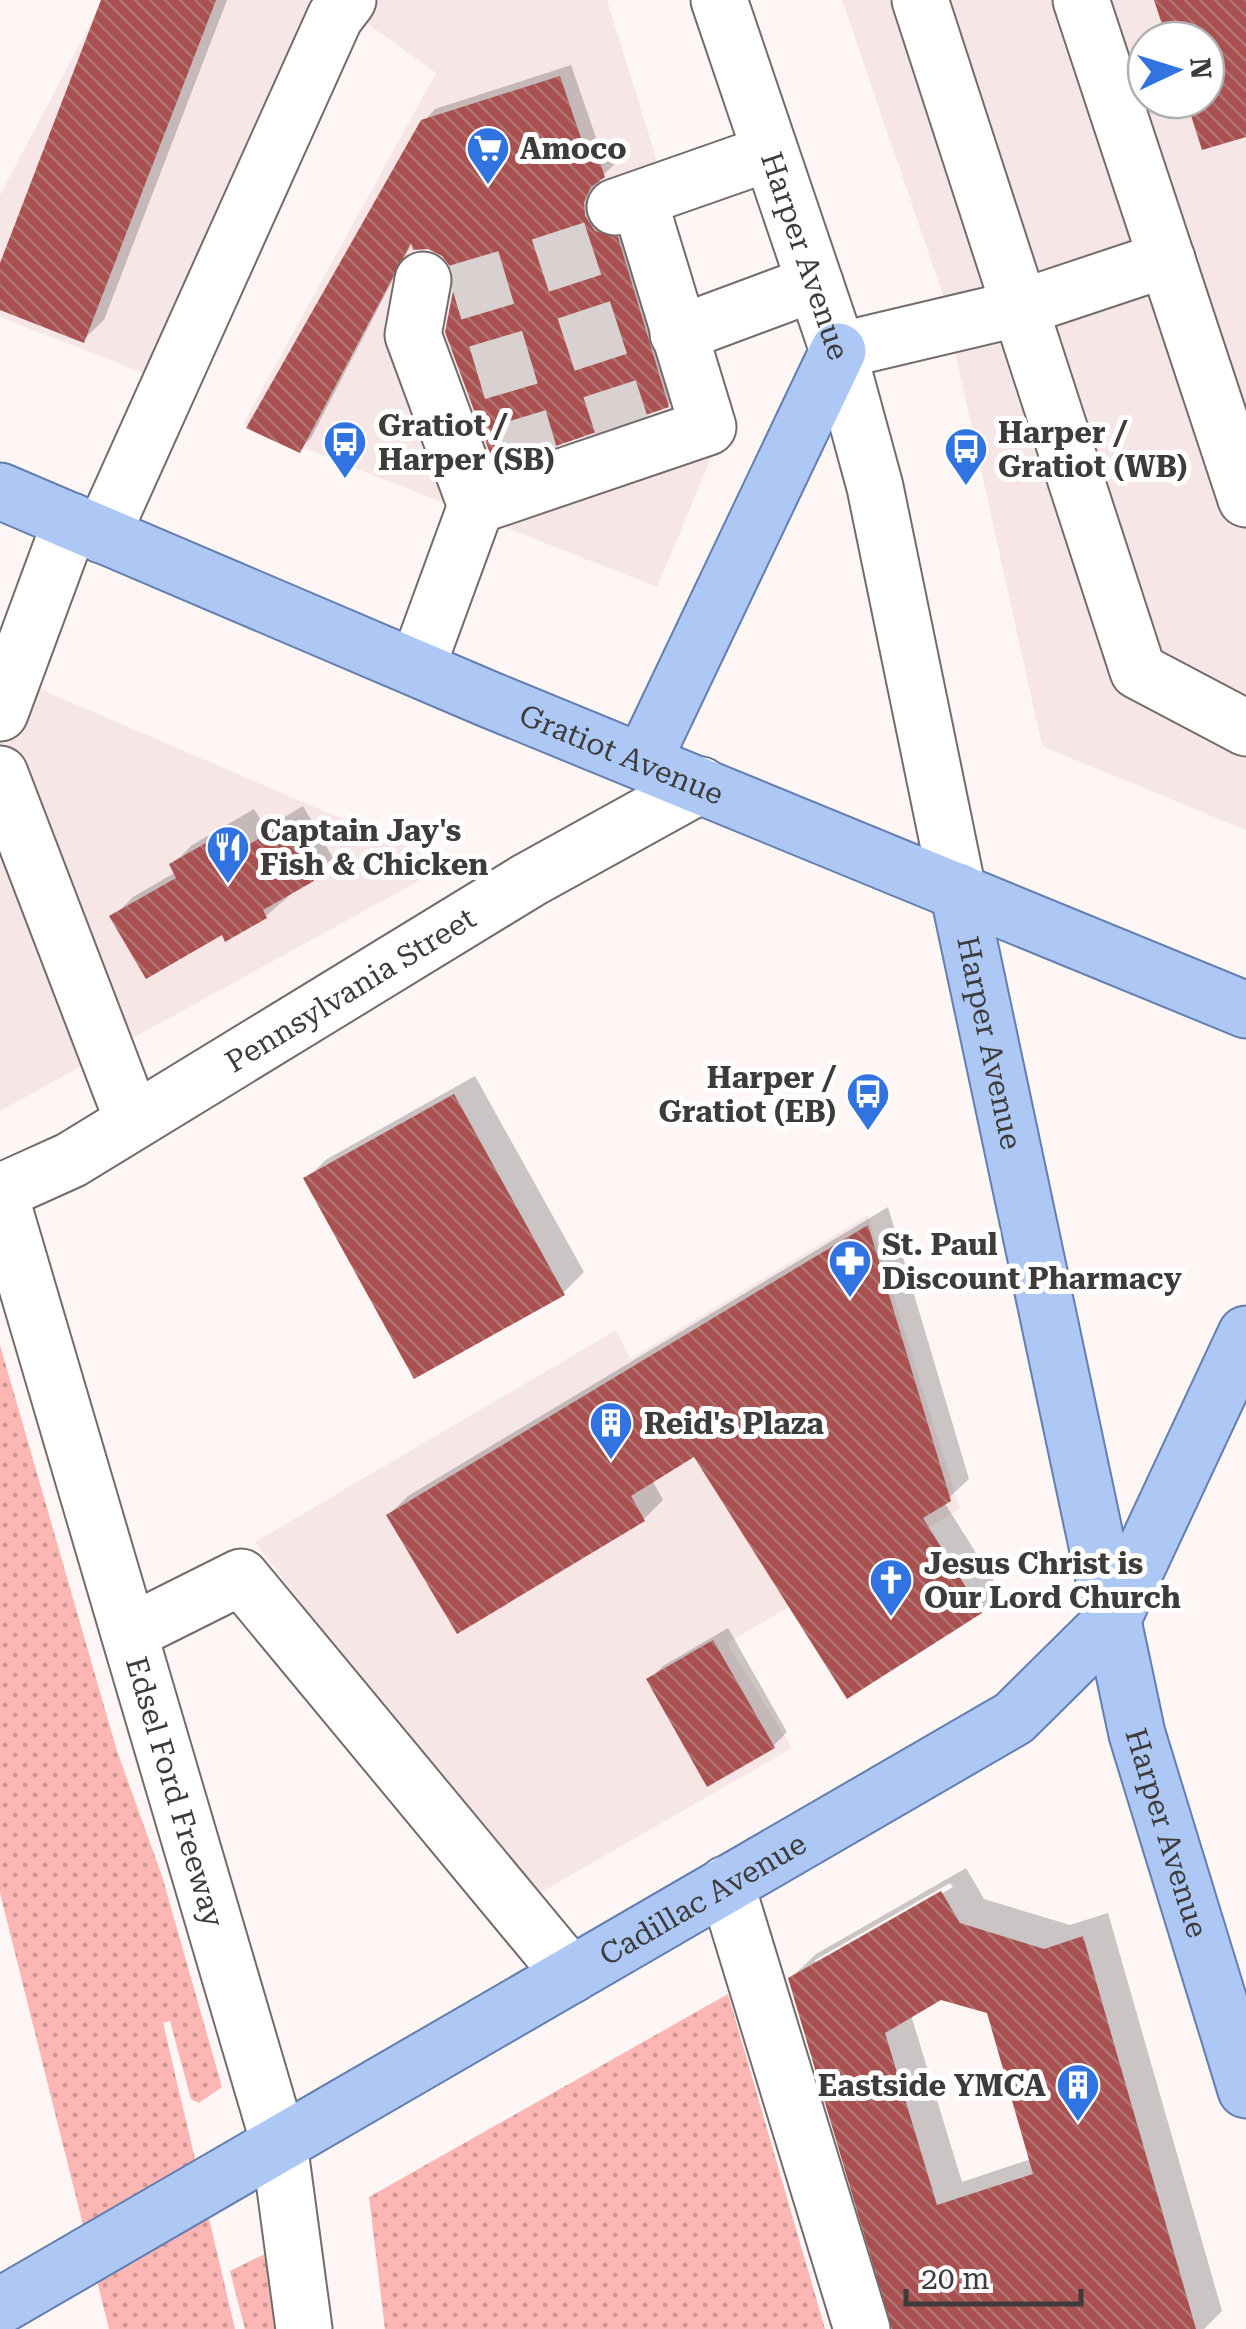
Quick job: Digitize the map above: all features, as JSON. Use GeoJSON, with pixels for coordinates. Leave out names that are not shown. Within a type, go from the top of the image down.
{"type":"FeatureCollection","features":[{"type":"Feature","properties":{"kind":"main road"},"geometry":{"type":"LineString","coordinates":[[643,761],[838,351]]}},
{"type":"Feature","properties":{"kind":"main road","name":"Gratiot Avenue"},"geometry":{"type":"LineString","coordinates":[[0,492],[1246,1010]]}},
{"type":"Feature","properties":{"kind":"main road","name":"Harper Avenue"},"geometry":{"type":"LineString","coordinates":[[958,891],[1138,1734],[1246,2090]]}},
{"type":"Feature","properties":{"kind":"main road","name":"Cadillac Avenue"},"geometry":{"type":"LineString","coordinates":[[0,2306],[1014,1718],[1112,1621],[1230,1412],[1246,1334]]}},
{"type":"Feature","properties":{"kind":"street","name":"Harper Avenue"},"geometry":{"type":"LineString","coordinates":[[719,0],[838,351],[894,566],[958,891]]}},
{"type":"Feature","properties":{"kind":"street"},"geometry":{"type":"LineString","coordinates":[[920,0],[1138,672],[1246,728]]}},
{"type":"Feature","properties":{"kind":"street"},"geometry":{"type":"LineString","coordinates":[[1081,0],[1246,499]]}},
{"type":"Feature","properties":{"kind":"street"},"geometry":{"type":"LineString","coordinates":[[0,713],[328,6]]}},
{"type":"Feature","properties":{"kind":"street"},"geometry":{"type":"LineString","coordinates":[[476,506],[536,474],[626,443],[708,427],[678,334],[627,204],[769,153]]}},
{"type":"Feature","properties":{"kind":"street"},"geometry":{"type":"LineString","coordinates":[[838,351],[1020,308],[1167,260]]}},
{"type":"Feature","properties":{"kind":"street"},"geometry":{"type":"LineString","coordinates":[[416,668],[476,506],[413,335],[423,280]]}},
{"type":"Feature","properties":{"kind":"street"},"geometry":{"type":"LineString","coordinates":[[678,334],[816,283]]}},
{"type":"Feature","properties":{"kind":"street"},"geometry":{"type":"LineString","coordinates":[[0,774],[132,1121]]}},
{"type":"Feature","properties":{"kind":"street","name":"Pennsylvania Street"},"geometry":{"type":"LineString","coordinates":[[19,1261],[0,1194],[70,1160],[528,880],[702,785]]}},
{"type":"Feature","properties":{"kind":"street","name":"Edsel Ford Freeway"},"geometry":{"type":"LineString","coordinates":[[19,1261],[280,2142],[304,2329]]}},
{"type":"Feature","properties":{"kind":"street"},"geometry":{"type":"LineString","coordinates":[[129,1633],[241,1577],[571,1974]]}},
{"type":"Feature","properties":{"kind":"street"},"geometry":{"type":"LineString","coordinates":[[726,1884],[862,2329]]}},
{"type":"Feature","properties":{"kind":"shaded area"},"geometry":{"type":"Polygon","coordinates":[[[103,0],[607,0],[733,406],[657,587],[243,424],[436,73],[365,22],[323,66],[153,377],[0,317],[0,195],[103,0]]]}},
{"type":"Feature","properties":{"kind":"shaded area"},"geometry":{"type":"Polygon","coordinates":[[[842,0],[1246,0],[1246,830],[1042,746],[942,292],[842,0]]]}},
{"type":"Feature","properties":{"kind":"shaded area"},"geometry":{"type":"Polygon","coordinates":[[[0,672],[429,856],[417,882],[0,1111],[0,672]]]}},
{"type":"Feature","properties":{"kind":"shaded area"},"geometry":{"type":"Polygon","coordinates":[[[868,1215],[960,1509],[727,1643],[792,1748],[526,1901],[255,1542],[616,1330],[630,1359],[868,1215]]]}},
{"type":"Feature","properties":{"kind":"shaded area"},"geometry":{"type":"Polygon","coordinates":[[[0,1345],[117,1751],[162,1876],[222,2087],[199,2103],[191,2099],[170,2021],[163,2023],[235,2329],[109,2329],[0,1893],[0,1345]]]}},
{"type":"Feature","properties":{"kind":"shaded area"},"geometry":{"type":"Polygon","coordinates":[[[728,1994],[825,2329],[385,2329],[369,2197],[728,1994]]]}},
{"type":"Feature","properties":{"kind":"shaded area"},"geometry":{"type":"Polygon","coordinates":[[[269,2252],[275,2329],[245,2329],[230,2271],[269,2252]]]}},
{"type":"Feature","properties":{"kind":"building"},"geometry":{"type":"Polygon","coordinates":[[[101,0],[216,0],[84,343],[0,310],[0,263],[101,0]]]}},
{"type":"Feature","properties":{"kind":"building"},"geometry":{"type":"Polygon","coordinates":[[[1154,0],[1246,0],[1246,137],[1202,150],[1192,120],[1226,120],[1226,20],[1160,20],[1154,0]]]}},
{"type":"Feature","properties":{"kind":"building"},"geometry":{"type":"Polygon","coordinates":[[[560,76],[589,162],[599,159],[605,177],[591,187],[584,202],[585,216],[595,231],[618,237],[669,407],[495,467],[445,332],[454,286],[452,269],[442,256],[428,249],[413,250],[411,243],[300,453],[246,428],[421,120],[560,76]]]}},
{"type":"Feature","properties":{"kind":"building"},"geometry":{"type":"Polygon","coordinates":[[[282,824],[314,881],[263,910],[267,918],[225,942],[222,935],[146,979],[109,916],[176,878],[169,864],[234,827],[245,847],[282,824]]]}},
{"type":"Feature","properties":{"kind":"building"},"geometry":{"type":"Polygon","coordinates":[[[454,1094],[565,1295],[414,1379],[303,1178],[454,1094]]]}},
{"type":"Feature","properties":{"kind":"building","name":"Reid's Plaza"},"geometry":{"type":"Polygon","coordinates":[[[868,1225],[951,1501],[923,1518],[982,1613],[847,1699],[694,1457],[631,1496],[645,1521],[457,1634],[386,1515],[868,1225]]]}},
{"type":"Feature","properties":{"kind":"building"},"geometry":{"type":"Polygon","coordinates":[[[713,1640],[775,1748],[707,1787],[646,1679],[713,1640]]]}},
{"type":"Feature","properties":{"kind":"building","name":"Eastside YMCA"},"geometry":{"type":"Polygon","coordinates":[[[941,1891],[960,1923],[1044,1949],[1083,1936],[1196,2329],[892,2329],[788,1978],[941,1891]],[[941,2000],[885,2033],[937,2205],[1033,2174],[987,2013],[941,2000]]]}},
{"type":"Feature","properties":{"kind":"tunnel"},"geometry":{"type":"LineString","coordinates":[[558,231],[624,433]]}},
{"type":"Feature","properties":{"kind":"tunnel"},"geometry":{"type":"LineString","coordinates":[[472,259],[533,464]]}},
{"type":"Feature","properties":{"kind":"place","name":"Amoco"},"geometry":{"type":"Point","coordinates":[488,186]}},
{"type":"Feature","properties":{"kind":"place","name":"Gratiot / Harper (SB)"},"geometry":{"type":"Point","coordinates":[345,480]}},
{"type":"Feature","properties":{"kind":"place","name":"Harper / Gratiot (WB)"},"geometry":{"type":"Point","coordinates":[966,487]}},
{"type":"Feature","properties":{"kind":"place","name":"Captain Jay's Fish & Chicken"},"geometry":{"type":"Point","coordinates":[228,885]}},
{"type":"Feature","properties":{"kind":"place","name":"Harper / Gratiot (EB)"},"geometry":{"type":"Point","coordinates":[868,1132]}},
{"type":"Feature","properties":{"kind":"place","name":"St. Paul Discount Pharmacy"},"geometry":{"type":"Point","coordinates":[850,1299]}},
{"type":"Feature","properties":{"kind":"place","name":"Reid's Plaza"},"geometry":{"type":"Point","coordinates":[611,1461]}},
{"type":"Feature","properties":{"kind":"place","name":"Jesus Christ is Our Lord Church"},"geometry":{"type":"Point","coordinates":[891,1618]}},
{"type":"Feature","properties":{"kind":"place","name":"Eastside YMCA"},"geometry":{"type":"Point","coordinates":[1078,2123]}}]}
